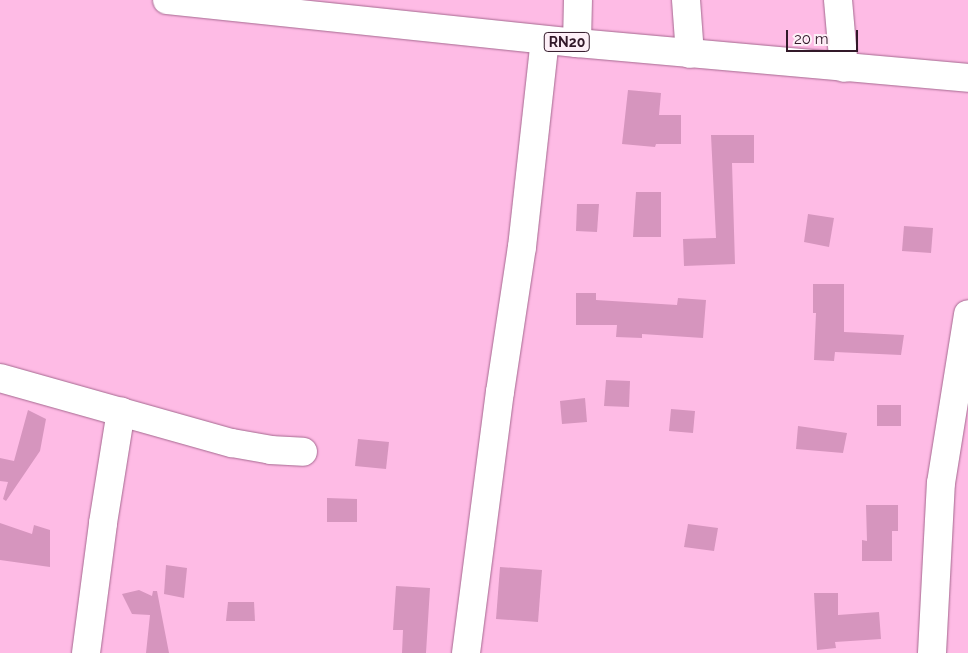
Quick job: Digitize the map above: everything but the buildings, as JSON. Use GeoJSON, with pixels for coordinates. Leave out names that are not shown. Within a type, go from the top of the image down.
{"type":"FeatureCollection","features":[{"type":"Feature","properties":{"kind":"street","name":"RN20"},"geometry":{"type":"LineString","coordinates":[[167,0],[545,40],[968,78]]}},
{"type":"Feature","properties":{"kind":"street"},"geometry":{"type":"LineString","coordinates":[[577,43],[578,0]]}},
{"type":"Feature","properties":{"kind":"street"},"geometry":{"type":"LineString","coordinates":[[686,0],[690,54]]}},
{"type":"Feature","properties":{"kind":"street"},"geometry":{"type":"LineString","coordinates":[[838,0],[844,68]]}},
{"type":"Feature","properties":{"kind":"street"},"geometry":{"type":"LineString","coordinates":[[466,653],[500,392],[522,247],[545,40]]}},
{"type":"Feature","properties":{"kind":"street"},"geometry":{"type":"LineString","coordinates":[[932,653],[941,483],[968,314]]}},
{"type":"Feature","properties":{"kind":"street"},"geometry":{"type":"LineString","coordinates":[[0,378],[232,443],[270,450],[304,452]]}},
{"type":"Feature","properties":{"kind":"street"},"geometry":{"type":"LineString","coordinates":[[86,653],[103,523],[121,411]]}}]}
